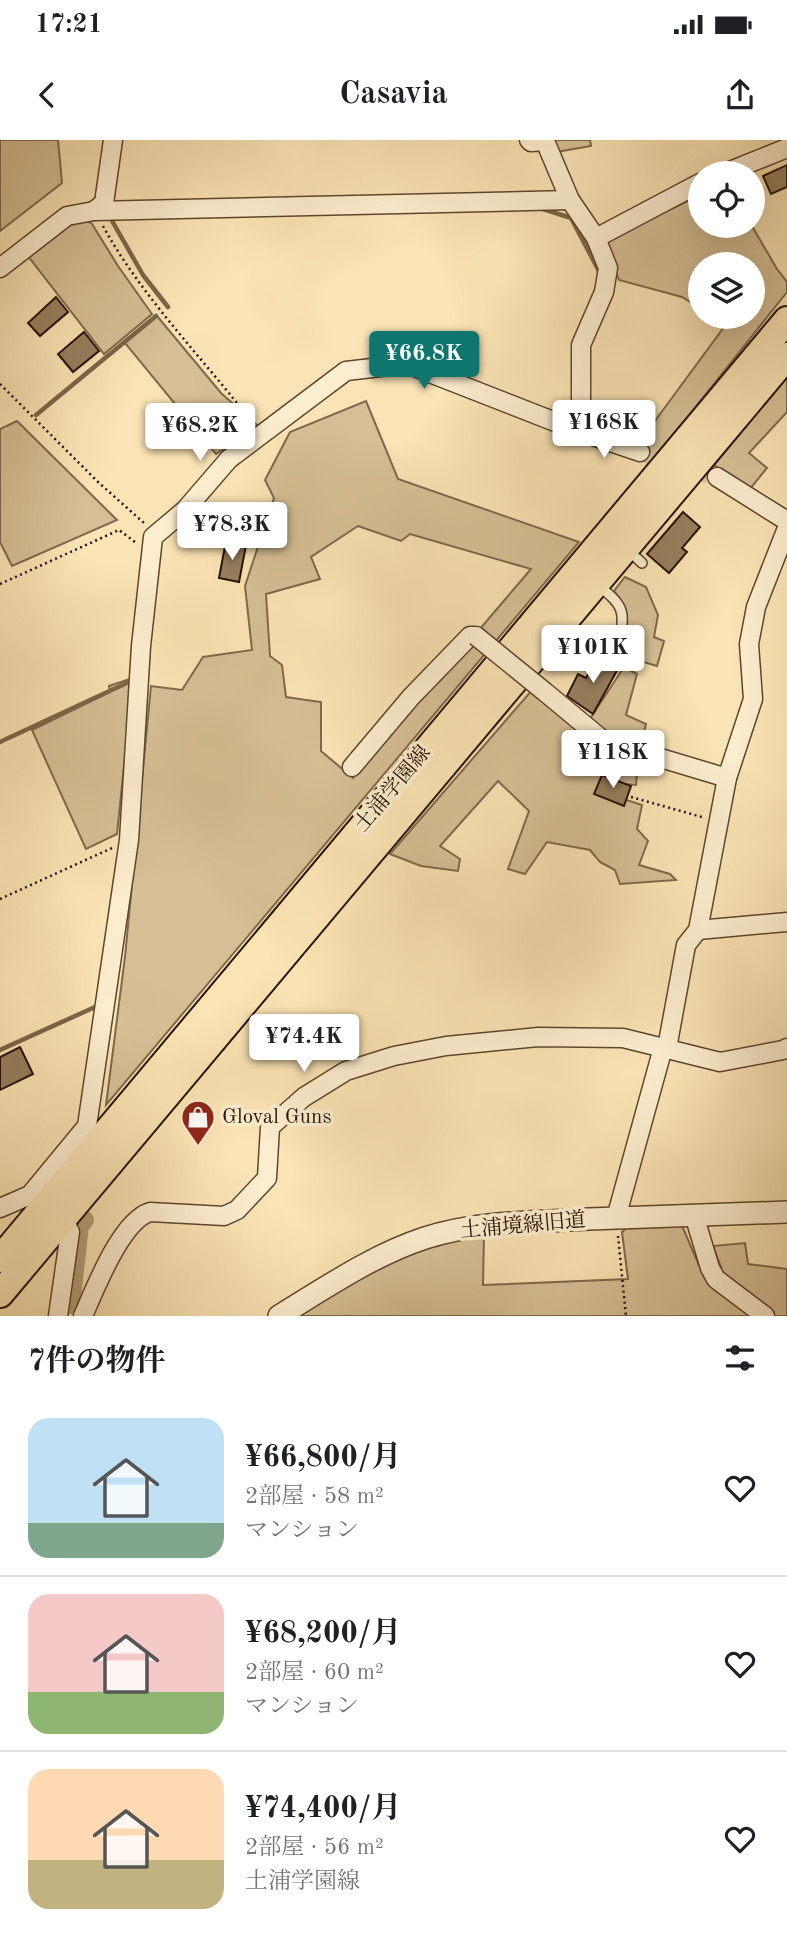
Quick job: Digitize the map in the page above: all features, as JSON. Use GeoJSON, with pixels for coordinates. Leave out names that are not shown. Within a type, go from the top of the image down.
{"type":"FeatureCollection","features":[{"type":"Feature","properties":{"kind":"main road","name":"土浦学園線"},"geometry":{"type":"LineString","coordinates":[[0,1259],[100,1142],[625,548],[787,320]]}},
{"type":"Feature","properties":{"kind":"main road","name":"土浦学園線"},"geometry":{"type":"LineString","coordinates":[[100,1142],[596,583],[787,356]]}},
{"type":"Feature","properties":{"kind":"main road","name":"土浦学園線"},"geometry":{"type":"LineString","coordinates":[[0,1294],[46,1206]]}},
{"type":"Feature","properties":{"kind":"street"},"geometry":{"type":"LineString","coordinates":[[94,211],[104,203],[113,140]]}},
{"type":"Feature","properties":{"kind":"street"},"geometry":{"type":"LineString","coordinates":[[529,140],[545,141],[570,200],[596,238],[608,268],[604,292],[581,345],[581,432]]}},
{"type":"Feature","properties":{"kind":"street"},"geometry":{"type":"LineString","coordinates":[[755,161],[787,148]]}},
{"type":"Feature","properties":{"kind":"street"},"geometry":{"type":"LineString","coordinates":[[596,238],[688,189]]}},
{"type":"Feature","properties":{"kind":"street"},"geometry":{"type":"LineString","coordinates":[[0,268],[67,216],[94,211],[570,200]]}},
{"type":"Feature","properties":{"kind":"street"},"geometry":{"type":"LineString","coordinates":[[0,1208],[46,1206],[100,1142],[129,840],[141,646],[155,536],[186,510],[229,459],[346,371],[407,364],[581,432],[640,452]]}},
{"type":"Feature","properties":{"kind":"street"},"geometry":{"type":"LineString","coordinates":[[717,477],[787,521]]}},
{"type":"Feature","properties":{"kind":"street"},"geometry":{"type":"LineString","coordinates":[[616,1218],[661,1055],[667,1048],[686,945],[698,930],[727,778],[753,699],[749,644],[756,607],[787,528]]}},
{"type":"Feature","properties":{"kind":"street"},"geometry":{"type":"LineString","coordinates":[[352,767],[411,697],[470,636],[476,636],[604,741],[727,778]]}},
{"type":"Feature","properties":{"kind":"street"},"geometry":{"type":"LineString","coordinates":[[698,930],[787,922]]}},
{"type":"Feature","properties":{"kind":"street"},"geometry":{"type":"LineString","coordinates":[[83,1316],[109,1257],[140,1215],[150,1212],[224,1216],[237,1210],[268,1178],[270,1127],[304,1097],[346,1070],[394,1056],[446,1046],[538,1038],[623,1038],[719,1062],[787,1048]]}},
{"type":"Feature","properties":{"kind":"street"},"geometry":{"type":"LineString","coordinates":[[46,1206],[69,1232],[58,1316]]}},
{"type":"Feature","properties":{"kind":"street","name":"土浦境線旧道"},"geometry":{"type":"LineString","coordinates":[[279,1316],[379,1258],[424,1239],[460,1229],[536,1222],[787,1212]]}},
{"type":"Feature","properties":{"kind":"street"},"geometry":{"type":"LineString","coordinates":[[694,1215],[716,1279],[765,1316]]}},
{"type":"Feature","properties":{"kind":"lane"},"geometry":{"type":"LineString","coordinates":[[596,583],[622,609],[624,617],[620,642]]}},
{"type":"Feature","properties":{"kind":"path"},"geometry":{"type":"LineString","coordinates":[[94,211],[118,253],[237,403],[271,429]]}},
{"type":"Feature","properties":{"kind":"path"},"geometry":{"type":"LineString","coordinates":[[0,384],[155,536],[138,544],[119,530],[0,584]]}},
{"type":"Feature","properties":{"kind":"path"},"geometry":{"type":"LineString","coordinates":[[631,797],[719,822]]}},
{"type":"Feature","properties":{"kind":"path"},"geometry":{"type":"LineString","coordinates":[[0,899],[129,840]]}},
{"type":"Feature","properties":{"kind":"path"},"geometry":{"type":"LineString","coordinates":[[616,1218],[626,1316]]}},
{"type":"Feature","properties":{"kind":"shaded area"},"geometry":{"type":"Polygon","coordinates":[[[0,140],[58,140],[62,183],[0,231],[0,140]]]}},
{"type":"Feature","properties":{"kind":"shaded area"},"geometry":{"type":"Polygon","coordinates":[[[552,140],[590,140],[591,146],[556,152],[552,140]]]}},
{"type":"Feature","properties":{"kind":"shaded area"},"geometry":{"type":"Polygon","coordinates":[[[688,201],[688,238],[759,238],[787,282],[787,292],[765,320],[765,252],[688,252],[688,301],[619,280],[604,243],[688,201]]]}},
{"type":"Feature","properties":{"kind":"shaded area"},"geometry":{"type":"Polygon","coordinates":[[[84,219],[92,224],[152,314],[104,354],[28,256],[52,234],[84,219]]]}},
{"type":"Feature","properties":{"kind":"shaded area"},"geometry":{"type":"Polygon","coordinates":[[[157,316],[221,393],[258,426],[216,454],[125,343],[157,316]]]}},
{"type":"Feature","properties":{"kind":"shaded area"},"geometry":{"type":"Polygon","coordinates":[[[723,329],[758,329],[659,453],[638,444],[723,329]]]}},
{"type":"Feature","properties":{"kind":"shaded area"},"geometry":{"type":"Polygon","coordinates":[[[787,377],[787,412],[749,453],[767,468],[750,489],[714,465],[787,377]]]}},
{"type":"Feature","properties":{"kind":"shaded area"},"geometry":{"type":"Polygon","coordinates":[[[366,401],[398,479],[579,542],[106,1105],[125,957],[151,686],[182,690],[203,657],[252,650],[245,586],[274,498],[265,480],[290,432],[366,401]],[[358,526],[311,557],[320,579],[266,594],[270,656],[282,665],[286,697],[321,702],[321,751],[353,778],[531,569],[410,534],[401,541],[358,526]]]}},
{"type":"Feature","properties":{"kind":"shaded area"},"geometry":{"type":"Polygon","coordinates":[[[17,421],[117,520],[12,566],[0,542],[0,429],[17,421]]]}},
{"type":"Feature","properties":{"kind":"shaded area"},"geometry":{"type":"Polygon","coordinates":[[[625,577],[646,587],[658,615],[654,637],[664,641],[657,666],[620,655],[627,621],[624,606],[614,591],[625,577]]]}},
{"type":"Feature","properties":{"kind":"shaded area"},"geometry":{"type":"Polygon","coordinates":[[[624,667],[637,674],[626,715],[646,724],[639,753],[636,785],[602,782],[598,791],[642,805],[637,829],[648,841],[639,865],[670,874],[676,880],[620,884],[615,870],[600,862],[590,850],[547,842],[525,874],[508,869],[529,811],[498,781],[440,846],[460,859],[458,871],[421,866],[390,854],[533,689],[584,728],[624,667]]]}},
{"type":"Feature","properties":{"kind":"shaded area"},"geometry":{"type":"Polygon","coordinates":[[[133,678],[117,834],[86,849],[32,730],[110,692],[109,686],[133,678]]]}},
{"type":"Feature","properties":{"kind":"shaded area"},"geometry":{"type":"Polygon","coordinates":[[[678,1225],[683,1228],[704,1277],[751,1316],[297,1316],[335,1291],[429,1244],[484,1234],[483,1285],[628,1279],[622,1232],[628,1227],[678,1225]]]}},
{"type":"Feature","properties":{"kind":"shaded area"},"geometry":{"type":"Polygon","coordinates":[[[745,1243],[748,1264],[787,1269],[787,1316],[774,1316],[723,1273],[713,1246],[745,1243]]]}},
{"type":"Feature","properties":{"kind":"building"},"geometry":{"type":"Polygon","coordinates":[[[787,165],[787,187],[771,194],[765,175],[787,165]]]}},
{"type":"Feature","properties":{"kind":"building"},"geometry":{"type":"Polygon","coordinates":[[[56,297],[68,312],[40,336],[28,323],[56,297]]]}},
{"type":"Feature","properties":{"kind":"building"},"geometry":{"type":"Polygon","coordinates":[[[84,332],[99,351],[73,372],[58,354],[84,332]]]}},
{"type":"Feature","properties":{"kind":"building"},"geometry":{"type":"Polygon","coordinates":[[[683,512],[700,527],[682,548],[687,552],[669,573],[647,554],[683,512]]]}},
{"type":"Feature","properties":{"kind":"building"},"geometry":{"type":"Polygon","coordinates":[[[226,541],[246,545],[239,582],[219,578],[226,541]]]}},
{"type":"Feature","properties":{"kind":"building"},"geometry":{"type":"Polygon","coordinates":[[[599,656],[619,667],[593,714],[567,696],[578,674],[586,678],[599,656]]]}},
{"type":"Feature","properties":{"kind":"building"},"geometry":{"type":"Polygon","coordinates":[[[602,775],[631,786],[624,806],[594,794],[602,775]]]}},
{"type":"Feature","properties":{"kind":"building"},"geometry":{"type":"Polygon","coordinates":[[[20,1047],[33,1074],[0,1090],[0,1057],[20,1047]]]}},
{"type":"Feature","properties":{"kind":"waterway"},"geometry":{"type":"LineString","coordinates":[[543,209],[571,218],[600,273]]}},
{"type":"Feature","properties":{"kind":"waterway"},"geometry":{"type":"LineString","coordinates":[[111,219],[143,275],[168,307]]}},
{"type":"Feature","properties":{"kind":"waterway"},"geometry":{"type":"LineString","coordinates":[[36,415],[156,316]]}},
{"type":"Feature","properties":{"kind":"waterway"},"geometry":{"type":"LineString","coordinates":[[0,742],[131,681]]}},
{"type":"Feature","properties":{"kind":"waterway"},"geometry":{"type":"LineString","coordinates":[[0,1050],[95,1007]]}},
{"type":"Feature","properties":{"kind":"waterway"},"geometry":{"type":"LineString","coordinates":[[71,1305],[80,1226],[85,1220]]}},
{"type":"Feature","properties":{"kind":"tunnel"},"geometry":{"type":"LineString","coordinates":[[640,452],[717,477]]}},
{"type":"Feature","properties":{"kind":"place","name":"Gloval Guns"},"geometry":{"type":"Point","coordinates":[198,1147]}}]}
